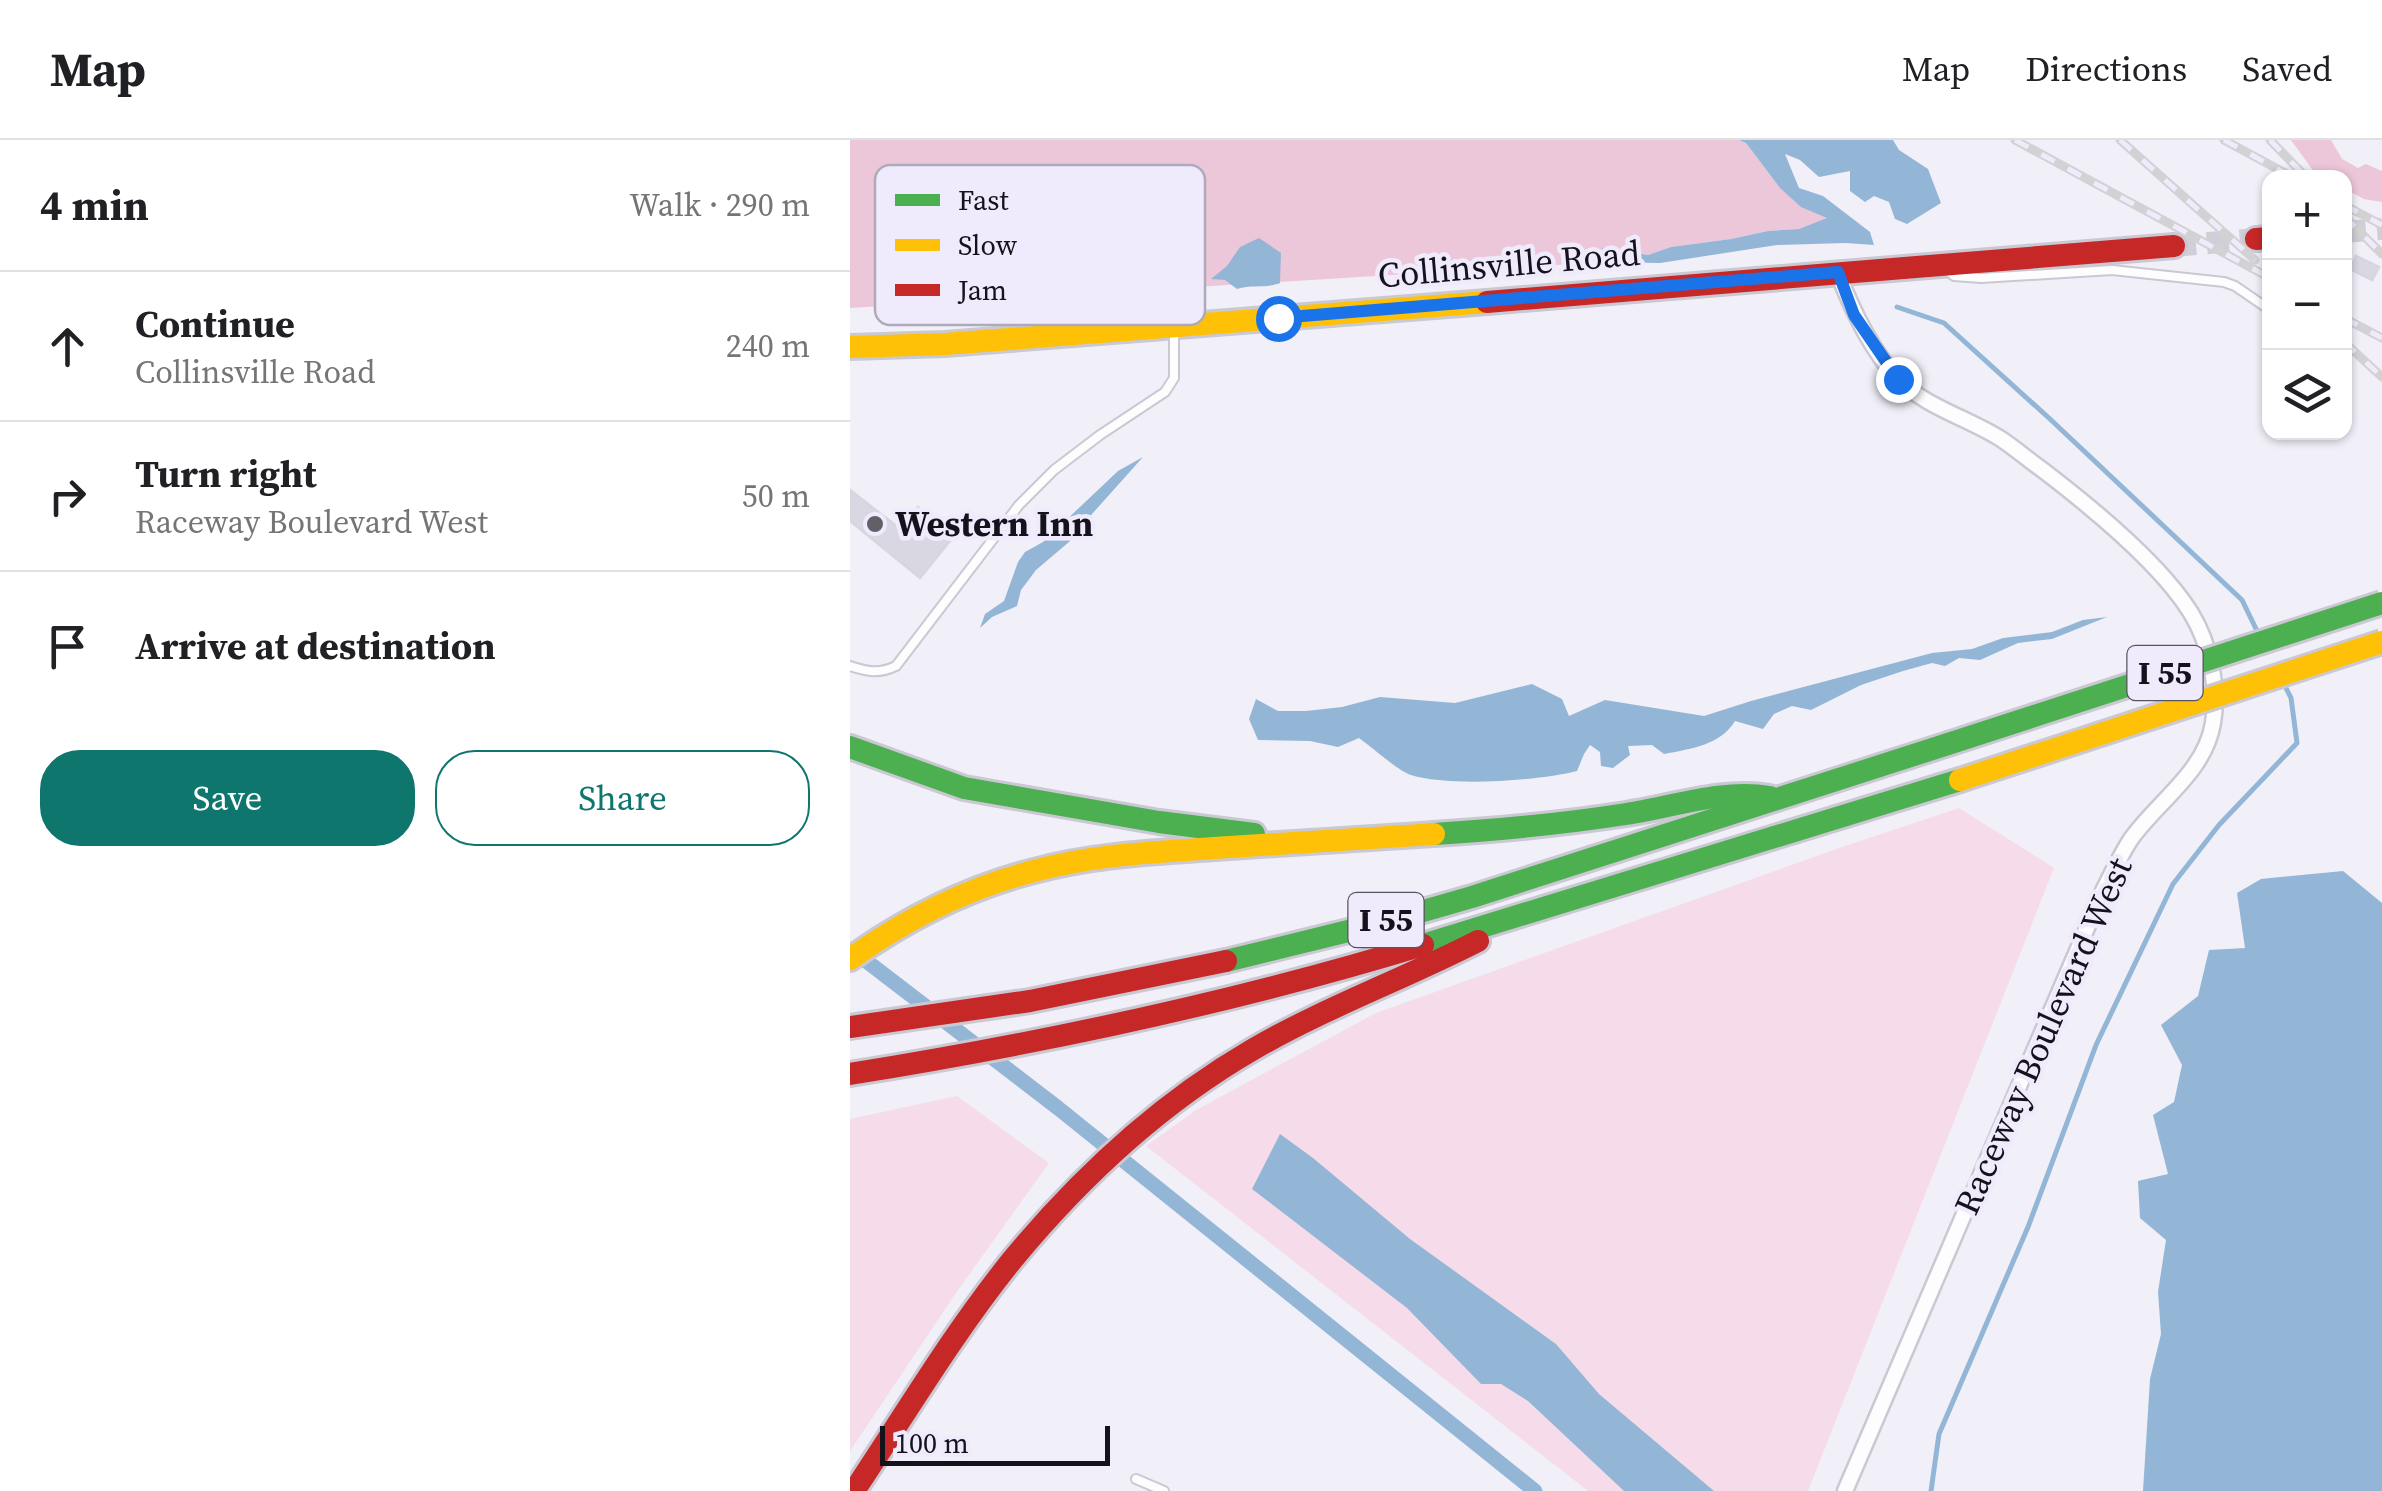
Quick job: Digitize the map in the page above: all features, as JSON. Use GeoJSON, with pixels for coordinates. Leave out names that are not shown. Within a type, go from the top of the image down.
{"type":"FeatureCollection","features":[{"type":"Feature","properties":{"kind":"main road","name":"Collinsville Road"},"geometry":{"type":"LineString","coordinates":[[1205,324],[2174,246]]}},
{"type":"Feature","properties":{"kind":"main road","name":"Collinsville Road"},"geometry":{"type":"LineString","coordinates":[[850,347],[1198,325]]}},
{"type":"Feature","properties":{"kind":"main road","name":"I 55"},"geometry":{"type":"LineString","coordinates":[[850,1027],[1136,981],[1376,923],[1573,866],[2382,603]]}},
{"type":"Feature","properties":{"kind":"main road","name":"I 55"},"geometry":{"type":"LineString","coordinates":[[850,1074],[1155,1016],[1371,961],[1960,780],[2382,642]]}},
{"type":"Feature","properties":{"kind":"main road"},"geometry":{"type":"LineString","coordinates":[[850,747],[964,788],[1159,822],[1313,842]]}},
{"type":"Feature","properties":{"kind":"main road"},"geometry":{"type":"LineString","coordinates":[[850,959],[868,945],[963,894],[1058,865],[1150,852],[1495,830],[1661,808],[1735,792],[1775,798]]}},
{"type":"Feature","properties":{"kind":"main road"},"geometry":{"type":"LineString","coordinates":[[854,1491],[1002,1274],[1082,1184],[1148,1125],[1199,1084],[1250,1051],[1322,1012],[1476,942],[1510,918]]}},
{"type":"Feature","properties":{"kind":"street","name":"Raceway Boulevard West"},"geometry":{"type":"LineString","coordinates":[[1838,272],[1854,315],[1898,379],[1929,402],[2004,441],[2109,525],[2158,573],[2191,613],[2204,642],[2214,684],[2213,724],[2202,754],[2131,839],[2102,892],[1845,1491]]}},
{"type":"Feature","properties":{"kind":"lane"},"geometry":{"type":"LineString","coordinates":[[1942,264],[1954,276],[1981,278],[2112,270],[2224,282],[2262,305]]}},
{"type":"Feature","properties":{"kind":"lane"},"geometry":{"type":"LineString","coordinates":[[850,666],[882,673],[896,666],[974,562],[1054,470],[1100,434],[1165,392],[1174,378],[1174,327]]}},
{"type":"Feature","properties":{"kind":"lane"},"geometry":{"type":"LineString","coordinates":[[1136,1479],[1164,1491]]}},
{"type":"Feature","properties":{"kind":"shaded area"},"geometry":{"type":"Polygon","coordinates":[[[850,140],[1739,140],[1746,143],[1780,188],[1829,218],[1799,229],[1671,247],[1648,255],[1611,246],[1602,248],[1605,262],[1205,286],[1205,165],[875,165],[875,306],[850,308],[850,140]]]}},
{"type":"Feature","properties":{"kind":"shaded area"},"geometry":{"type":"Polygon","coordinates":[[[2291,140],[2331,140],[2342,159],[2358,168],[2366,164],[2382,171],[2382,202],[2352,193],[2352,170],[2313,170],[2291,140]]]}},
{"type":"Feature","properties":{"kind":"shaded area"},"geometry":{"type":"Polygon","coordinates":[[[1959,808],[2054,868],[1808,1491],[1588,1491],[1146,1146],[1196,1110],[1376,1013],[1959,808]]]}},
{"type":"Feature","properties":{"kind":"shaded area"},"geometry":{"type":"Polygon","coordinates":[[[957,1096],[1049,1163],[850,1451],[850,1119],[957,1096]]]}},
{"type":"Feature","properties":{"kind":"water"},"geometry":{"type":"Polygon","coordinates":[[[1739,140],[1893,140],[1899,150],[1928,169],[1941,203],[1907,224],[1895,219],[1889,202],[1874,196],[1865,202],[1850,191],[1850,171],[1819,177],[1800,160],[1785,154],[1799,188],[1823,196],[1870,232],[1874,245],[1777,245],[1660,263],[1605,262],[1602,248],[1611,246],[1648,255],[1671,247],[1799,229],[1827,218],[1801,207],[1780,188],[1746,143],[1739,140]]]}},
{"type":"Feature","properties":{"kind":"water"},"geometry":{"type":"Polygon","coordinates":[[[1259,238],[1281,253],[1280,283],[1237,289],[1225,280],[1211,279],[1227,266],[1240,247],[1259,238]]]}},
{"type":"Feature","properties":{"kind":"water"},"geometry":{"type":"Polygon","coordinates":[[[1143,457],[1076,536],[1036,570],[1021,590],[1017,606],[992,617],[980,628],[985,614],[1004,601],[1025,552],[1043,542],[1118,471],[1143,457]]]}},
{"type":"Feature","properties":{"kind":"water"},"geometry":{"type":"Polygon","coordinates":[[[2107,617],[2052,639],[2018,643],[1980,660],[1959,658],[1945,666],[1932,663],[1903,671],[1861,685],[1811,710],[1792,706],[1774,714],[1763,729],[1735,721],[1722,736],[1694,748],[1664,754],[1652,745],[1628,746],[1630,755],[1613,768],[1601,766],[1600,752],[1590,745],[1577,771],[1540,778],[1470,782],[1427,779],[1406,773],[1359,738],[1338,747],[1310,741],[1258,740],[1249,719],[1256,699],[1278,711],[1342,707],[1380,697],[1455,703],[1532,684],[1562,699],[1569,716],[1605,700],[1704,716],[1932,653],[1972,649],[2003,638],[2052,632],[2083,620],[2107,617]]]}},
{"type":"Feature","properties":{"kind":"water"},"geometry":{"type":"Polygon","coordinates":[[[2343,871],[2382,903],[2382,1491],[2143,1491],[2150,1379],[2161,1334],[2158,1292],[2166,1240],[2140,1218],[2138,1181],[2168,1174],[2153,1115],[2174,1102],[2182,1065],[2161,1025],[2198,996],[2209,950],[2245,948],[2237,893],[2261,879],[2343,871]]]}},
{"type":"Feature","properties":{"kind":"water"},"geometry":{"type":"Polygon","coordinates":[[[1280,1134],[1410,1239],[1556,1344],[1599,1394],[1714,1491],[1624,1491],[1528,1401],[1501,1384],[1481,1384],[1407,1308],[1252,1189],[1280,1134]]]}},
{"type":"Feature","properties":{"kind":"building"},"geometry":{"type":"Polygon","coordinates":[[[2356,256],[2379,267],[2372,280],[2352,270],[2356,256]]]}},
{"type":"Feature","properties":{"kind":"building"},"geometry":{"type":"Polygon","coordinates":[[[850,490],[899,528],[918,507],[954,536],[920,578],[850,521],[850,490]]]}},
{"type":"Feature","properties":{"kind":"waterway"},"geometry":{"type":"LineString","coordinates":[[1897,307],[1944,323],[2050,419],[2242,600],[2260,637]]}},
{"type":"Feature","properties":{"kind":"waterway"},"geometry":{"type":"LineString","coordinates":[[1931,1491],[1939,1434],[2028,1227],[2096,1045],[2173,884],[2219,825],[2297,743],[2291,698],[2283,682]]}},
{"type":"Feature","properties":{"kind":"waterway"},"geometry":{"type":"LineString","coordinates":[[852,950],[1058,1108],[1535,1491]]}},
{"type":"Feature","properties":{"kind":"tunnel"},"geometry":{"type":"LineString","coordinates":[[2352,231],[2382,229]]}},
{"type":"Feature","properties":{"kind":"tunnel"},"geometry":{"type":"LineString","coordinates":[[2174,246],[2256,239]]}},
{"type":"Feature","properties":{"kind":"railway"},"geometry":{"type":"LineString","coordinates":[[2015,140],[2262,274]]}},
{"type":"Feature","properties":{"kind":"railway"},"geometry":{"type":"LineString","coordinates":[[2120,140],[2255,260]]}},
{"type":"Feature","properties":{"kind":"railway"},"geometry":{"type":"LineString","coordinates":[[2224,140],[2279,170]]}},
{"type":"Feature","properties":{"kind":"railway"},"geometry":{"type":"LineString","coordinates":[[2270,140],[2299,170]]}},
{"type":"Feature","properties":{"kind":"railway"},"geometry":{"type":"LineString","coordinates":[[2352,209],[2382,225]]}},
{"type":"Feature","properties":{"kind":"railway"},"geometry":{"type":"LineString","coordinates":[[2352,224],[2382,254]]}},
{"type":"Feature","properties":{"kind":"railway"},"geometry":{"type":"LineString","coordinates":[[2352,322],[2382,338]]}},
{"type":"Feature","properties":{"kind":"railway"},"geometry":{"type":"LineString","coordinates":[[2352,349],[2382,377]]}},
{"type":"Feature","properties":{"kind":"traffic: fast"},"geometry":{"type":"LineString","coordinates":[[1948,744],[2382,603]]}},
{"type":"Feature","properties":{"kind":"traffic: fast"},"geometry":{"type":"LineString","coordinates":[[1226,961],[1472,897],[1948,744]]}},
{"type":"Feature","properties":{"kind":"traffic: fast"},"geometry":{"type":"LineString","coordinates":[[850,747],[964,788],[1159,822],[1254,834]]}},
{"type":"Feature","properties":{"kind":"traffic: fast"},"geometry":{"type":"LineString","coordinates":[[1423,945],[1960,780]]}},
{"type":"Feature","properties":{"kind":"traffic: fast"},"geometry":{"type":"LineString","coordinates":[[1434,834],[1578,821],[1733,795],[1770,797]]}},
{"type":"Feature","properties":{"kind":"traffic: slow"},"geometry":{"type":"LineString","coordinates":[[1205,324],[1487,302]]}},
{"type":"Feature","properties":{"kind":"traffic: slow"},"geometry":{"type":"LineString","coordinates":[[850,347],[945,344],[1190,325]]}},
{"type":"Feature","properties":{"kind":"traffic: slow"},"geometry":{"type":"LineString","coordinates":[[1960,780],[2382,642]]}},
{"type":"Feature","properties":{"kind":"traffic: slow"},"geometry":{"type":"LineString","coordinates":[[850,959],[915,918],[961,896],[1056,866],[1146,853],[1434,834]]}},
{"type":"Feature","properties":{"kind":"traffic: jam"},"geometry":{"type":"LineString","coordinates":[[2256,239],[2262,239]]}},
{"type":"Feature","properties":{"kind":"traffic: jam"},"geometry":{"type":"LineString","coordinates":[[1487,302],[2174,246]]}},
{"type":"Feature","properties":{"kind":"traffic: jam"},"geometry":{"type":"LineString","coordinates":[[854,1491],[991,1287],[1066,1200],[1124,1144],[1186,1094],[1252,1050],[1478,941]]}},
{"type":"Feature","properties":{"kind":"traffic: jam"},"geometry":{"type":"LineString","coordinates":[[850,1074],[1139,1019],[1282,985],[1423,945]]}},
{"type":"Feature","properties":{"kind":"traffic: jam"},"geometry":{"type":"LineString","coordinates":[[850,1027],[1030,1001],[1226,961]]}},
{"type":"Feature","properties":{"kind":"place","name":"Western Inn"},"geometry":{"type":"Point","coordinates":[875,524]}},
{"type":"Feature","properties":{"kind":"route"},"geometry":{"type":"LineString","coordinates":[[1278,318],[1838,272],[1854,315],[1898,379]]}}]}
